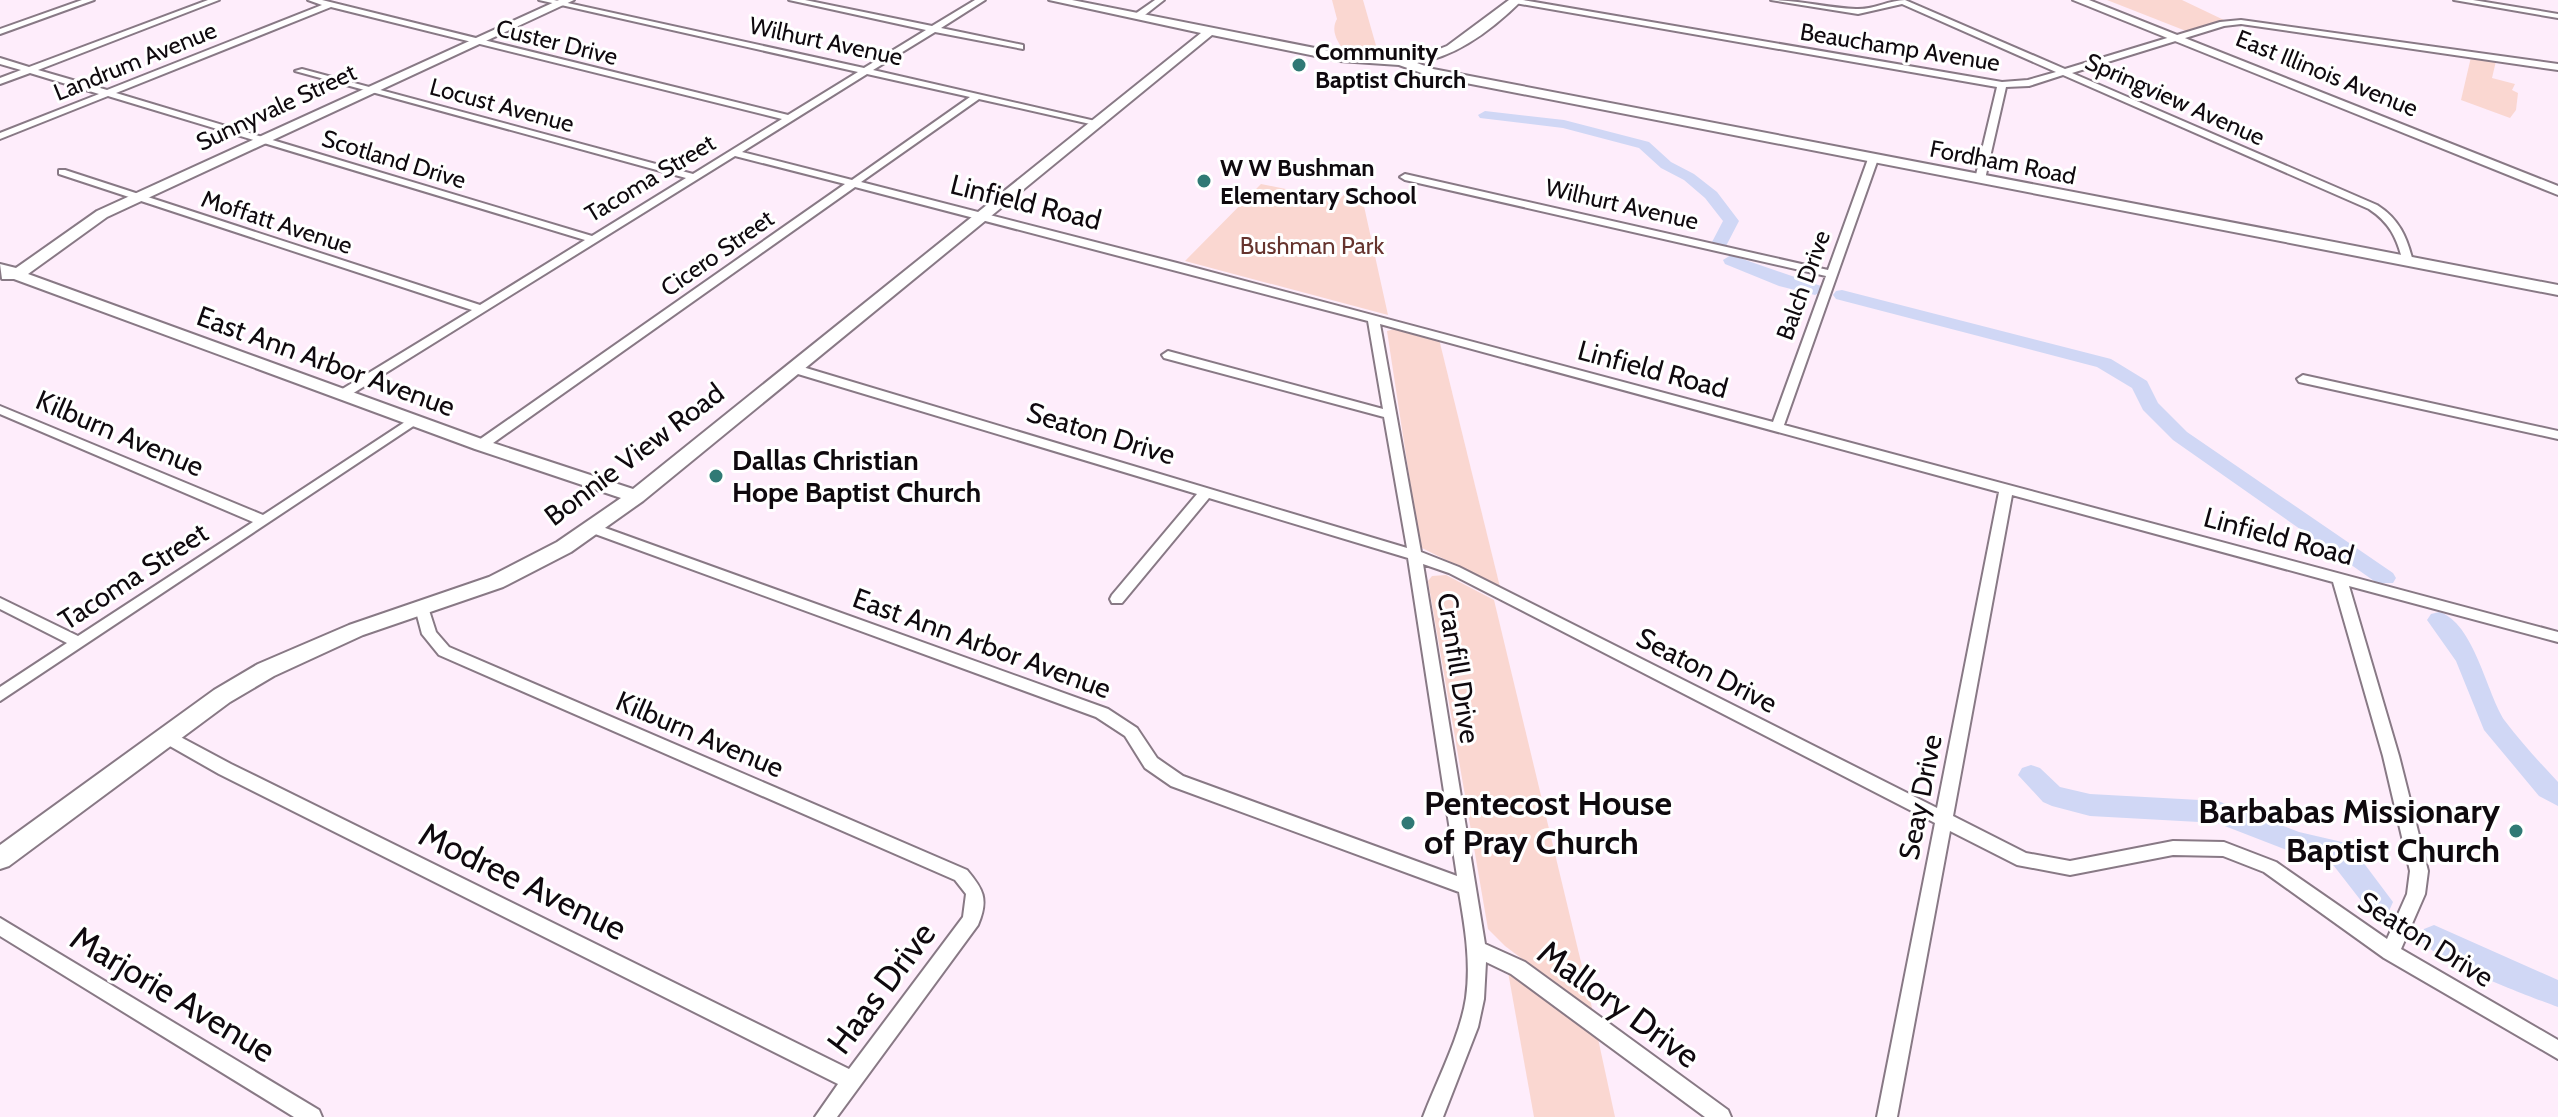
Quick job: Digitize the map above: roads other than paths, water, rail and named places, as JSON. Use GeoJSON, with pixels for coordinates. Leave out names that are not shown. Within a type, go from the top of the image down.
{"type":"FeatureCollection","features":[{"type":"Feature","properties":{"kind":"street"},"geometry":{"type":"LineString","coordinates":[[62,0],[78,4]]}},
{"type":"Feature","properties":{"kind":"street"},"geometry":{"type":"LineString","coordinates":[[0,32],[90,0]]}},
{"type":"Feature","properties":{"kind":"street"},"geometry":{"type":"LineString","coordinates":[[0,81],[215,0]]}},
{"type":"Feature","properties":{"kind":"street","name":"Custer Drive"},"geometry":{"type":"LineString","coordinates":[[312,0],[789,118]]}},
{"type":"Feature","properties":{"kind":"street","name":"Wilhurt Avenue"},"geometry":{"type":"LineString","coordinates":[[543,0],[564,2],[1099,123]]}},
{"type":"Feature","properties":{"kind":"street"},"geometry":{"type":"LineString","coordinates":[[793,0],[1020,47]]}},
{"type":"Feature","properties":{"kind":"street","name":"Tacoma Street"},"geometry":{"type":"LineString","coordinates":[[343,394],[981,0]]}},
{"type":"Feature","properties":{"kind":"street","name":"Fordham Road"},"geometry":{"type":"LineString","coordinates":[[1055,0],[1340,57],[1406,60],[1420,69],[2558,290]]}},
{"type":"Feature","properties":{"kind":"street"},"geometry":{"type":"LineString","coordinates":[[1138,16],[1160,0]]}},
{"type":"Feature","properties":{"kind":"street"},"geometry":{"type":"LineString","coordinates":[[1775,0],[1858,12],[1900,1]]}},
{"type":"Feature","properties":{"kind":"street","name":"East Illinois Avenue"},"geometry":{"type":"LineString","coordinates":[[2079,0],[2182,36],[2558,183]]}},
{"type":"Feature","properties":{"kind":"street","name":"East Illinois Avenue"},"geometry":{"type":"LineString","coordinates":[[2098,0],[2558,191]]}},
{"type":"Feature","properties":{"kind":"street"},"geometry":{"type":"LineString","coordinates":[[2458,0],[2558,16]]}},
{"type":"Feature","properties":{"kind":"street"},"geometry":{"type":"LineString","coordinates":[[2484,0],[2501,8]]}},
{"type":"Feature","properties":{"kind":"street"},"geometry":{"type":"LineString","coordinates":[[1406,60],[1451,49],[1516,1]]}},
{"type":"Feature","properties":{"kind":"street","name":"Beauchamp Avenue"},"geometry":{"type":"LineString","coordinates":[[1516,1],[2002,85],[2029,83],[2066,73],[2234,22],[2266,23],[2558,67]]}},
{"type":"Feature","properties":{"kind":"street","name":"Springview Avenue"},"geometry":{"type":"LineString","coordinates":[[1900,1],[2373,207],[2396,223],[2402,232],[2408,262]]}},
{"type":"Feature","properties":{"kind":"street","name":"Sunnyvale Street"},"geometry":{"type":"LineString","coordinates":[[0,287],[5,274],[52,252],[91,220],[564,2]]}},
{"type":"Feature","properties":{"kind":"street","name":"Landrum Avenue"},"geometry":{"type":"LineString","coordinates":[[0,136],[329,4]]}},
{"type":"Feature","properties":{"kind":"street","name":"Bonnie View Road"},"geometry":{"type":"LineString","coordinates":[[0,859],[222,696],[266,670],[356,630],[508,576],[592,528],[636,497],[1210,31]]}},
{"type":"Feature","properties":{"kind":"street"},"geometry":{"type":"LineString","coordinates":[[1194,44],[1230,35]]}},
{"type":"Feature","properties":{"kind":"street","name":"Scotland Drive"},"geometry":{"type":"LineString","coordinates":[[0,61],[592,239]]}},
{"type":"Feature","properties":{"kind":"street","name":"Locust Avenue"},"geometry":{"type":"LineString","coordinates":[[299,71],[693,177]]}},
{"type":"Feature","properties":{"kind":"street"},"geometry":{"type":"LineString","coordinates":[[1980,179],[2002,85]]}},
{"type":"Feature","properties":{"kind":"street","name":"Cicero Street"},"geometry":{"type":"LineString","coordinates":[[481,445],[978,96]]}},
{"type":"Feature","properties":{"kind":"street"},"geometry":{"type":"LineString","coordinates":[[747,109],[762,126],[758,137]]}},
{"type":"Feature","properties":{"kind":"street","name":"Linfield Road"},"geometry":{"type":"LineString","coordinates":[[734,153],[1373,318],[2558,637]]}},
{"type":"Feature","properties":{"kind":"street","name":"Balch Drive"},"geometry":{"type":"LineString","coordinates":[[1777,427],[1873,159]]}},
{"type":"Feature","properties":{"kind":"street","name":"Moffatt Avenue"},"geometry":{"type":"LineString","coordinates":[[62,172],[481,309]]}},
{"type":"Feature","properties":{"kind":"street","name":"Wilhurt Avenue"},"geometry":{"type":"LineString","coordinates":[[1405,177],[1830,274]]}},
{"type":"Feature","properties":{"kind":"street","name":"East Ann Arbor Avenue"},"geometry":{"type":"LineString","coordinates":[[5,274],[481,445],[636,497]]}},
{"type":"Feature","properties":{"kind":"street","name":"Cranfill Drive"},"geometry":{"type":"LineString","coordinates":[[1373,318],[1415,555],[1477,949],[1475,999],[1468,1027],[1433,1117]]}},
{"type":"Feature","properties":{"kind":"street"},"geometry":{"type":"LineString","coordinates":[[1168,355],[1389,414]]}},
{"type":"Feature","properties":{"kind":"street","name":"Seaton Drive"},"geometry":{"type":"LineString","coordinates":[[792,368],[1415,555],[1468,577],[2023,860],[2070,868],[2173,848],[2224,849],[2279,873],[2390,952],[2558,1050]]}},
{"type":"Feature","properties":{"kind":"street"},"geometry":{"type":"LineString","coordinates":[[2303,379],[2558,435]]}},
{"type":"Feature","properties":{"kind":"street","name":"Kilburn Avenue"},"geometry":{"type":"LineString","coordinates":[[0,410],[264,521]]}},
{"type":"Feature","properties":{"kind":"street","name":"Tacoma Street"},"geometry":{"type":"LineString","coordinates":[[0,695],[415,421]]}},
{"type":"Feature","properties":{"kind":"street","name":"Seay Drive"},"geometry":{"type":"LineString","coordinates":[[1887,1117],[2007,487]]}},
{"type":"Feature","properties":{"kind":"street"},"geometry":{"type":"LineString","coordinates":[[1117,599],[1206,492]]}},
{"type":"Feature","properties":{"kind":"street","name":"East Ann Arbor Avenue"},"geometry":{"type":"LineString","coordinates":[[592,528],[1102,713],[1131,732],[1151,763],[1170,778],[1467,887]]}},
{"type":"Feature","properties":{"kind":"street"},"geometry":{"type":"LineString","coordinates":[[2339,577],[2391,756],[2419,871],[2416,894],[2390,952]]}},
{"type":"Feature","properties":{"kind":"street"},"geometry":{"type":"LineString","coordinates":[[0,603],[79,643]]}},
{"type":"Feature","properties":{"kind":"street","name":"Kilburn Avenue"},"geometry":{"type":"LineString","coordinates":[[422,608],[429,634],[444,651],[961,875],[975,892]]}},
{"type":"Feature","properties":{"kind":"street","name":"Modree Avenue"},"geometry":{"type":"LineString","coordinates":[[167,737],[225,769],[852,1081]]}},
{"type":"Feature","properties":{"kind":"street","name":"Haas Drive"},"geometry":{"type":"LineString","coordinates":[[825,1117],[972,919],[976,905],[975,892]]}},
{"type":"Feature","properties":{"kind":"street","name":"Marjorie Avenue"},"geometry":{"type":"LineString","coordinates":[[0,926],[312,1117]]}},
{"type":"Feature","properties":{"kind":"street","name":"Mallory Drive"},"geometry":{"type":"LineString","coordinates":[[1477,949],[1518,968],[1721,1117]]}},
{"type":"Feature","properties":{"kind":"waterway"},"geometry":{"type":"LineString","coordinates":[[1485,115],[1564,124],[1644,145],[1666,165],[1689,177],[1711,195],[1731,221],[1720,242]]}},
{"type":"Feature","properties":{"kind":"waterway"},"geometry":{"type":"LineString","coordinates":[[1731,260],[1785,282],[1815,290]]}},
{"type":"Feature","properties":{"kind":"waterway"},"geometry":{"type":"LineString","coordinates":[[1842,295],[2104,363],[2140,385],[2150,406],[2180,436],[2385,578]]}},
{"type":"Feature","properties":{"kind":"waterway"},"geometry":{"type":"LineString","coordinates":[[2439,620],[2467,658],[2493,723],[2548,789],[2558,795]]}},
{"type":"Feature","properties":{"kind":"waterway"},"geometry":{"type":"LineString","coordinates":[[2031,775],[2052,795],[2090,805],[2218,812],[2297,843],[2332,850],[2344,858],[2379,902]]}},
{"type":"Feature","properties":{"kind":"waterway"},"geometry":{"type":"LineString","coordinates":[[2434,938],[2452,949],[2558,994]]}},
{"type":"Feature","properties":{"kind":"place","name":"Community Baptist Church"},"geometry":{"type":"Point","coordinates":[1299,65]}},
{"type":"Feature","properties":{"kind":"place","name":"W W Bushman Elementary School"},"geometry":{"type":"Point","coordinates":[1204,181]}},
{"type":"Feature","properties":{"kind":"place","name":"Dallas Christian Hope Baptist Church"},"geometry":{"type":"Point","coordinates":[716,476]}},
{"type":"Feature","properties":{"kind":"place","name":"Pentecost House of Pray Church"},"geometry":{"type":"Point","coordinates":[1408,823]}},
{"type":"Feature","properties":{"kind":"place","name":"Barbabas Missionary Baptist Church"},"geometry":{"type":"Point","coordinates":[2516,831]}},
{"type":"Feature","properties":{"kind":"park label","name":"Bushman Park"},"geometry":{"type":"Point","coordinates":[1312,245]}}]}
